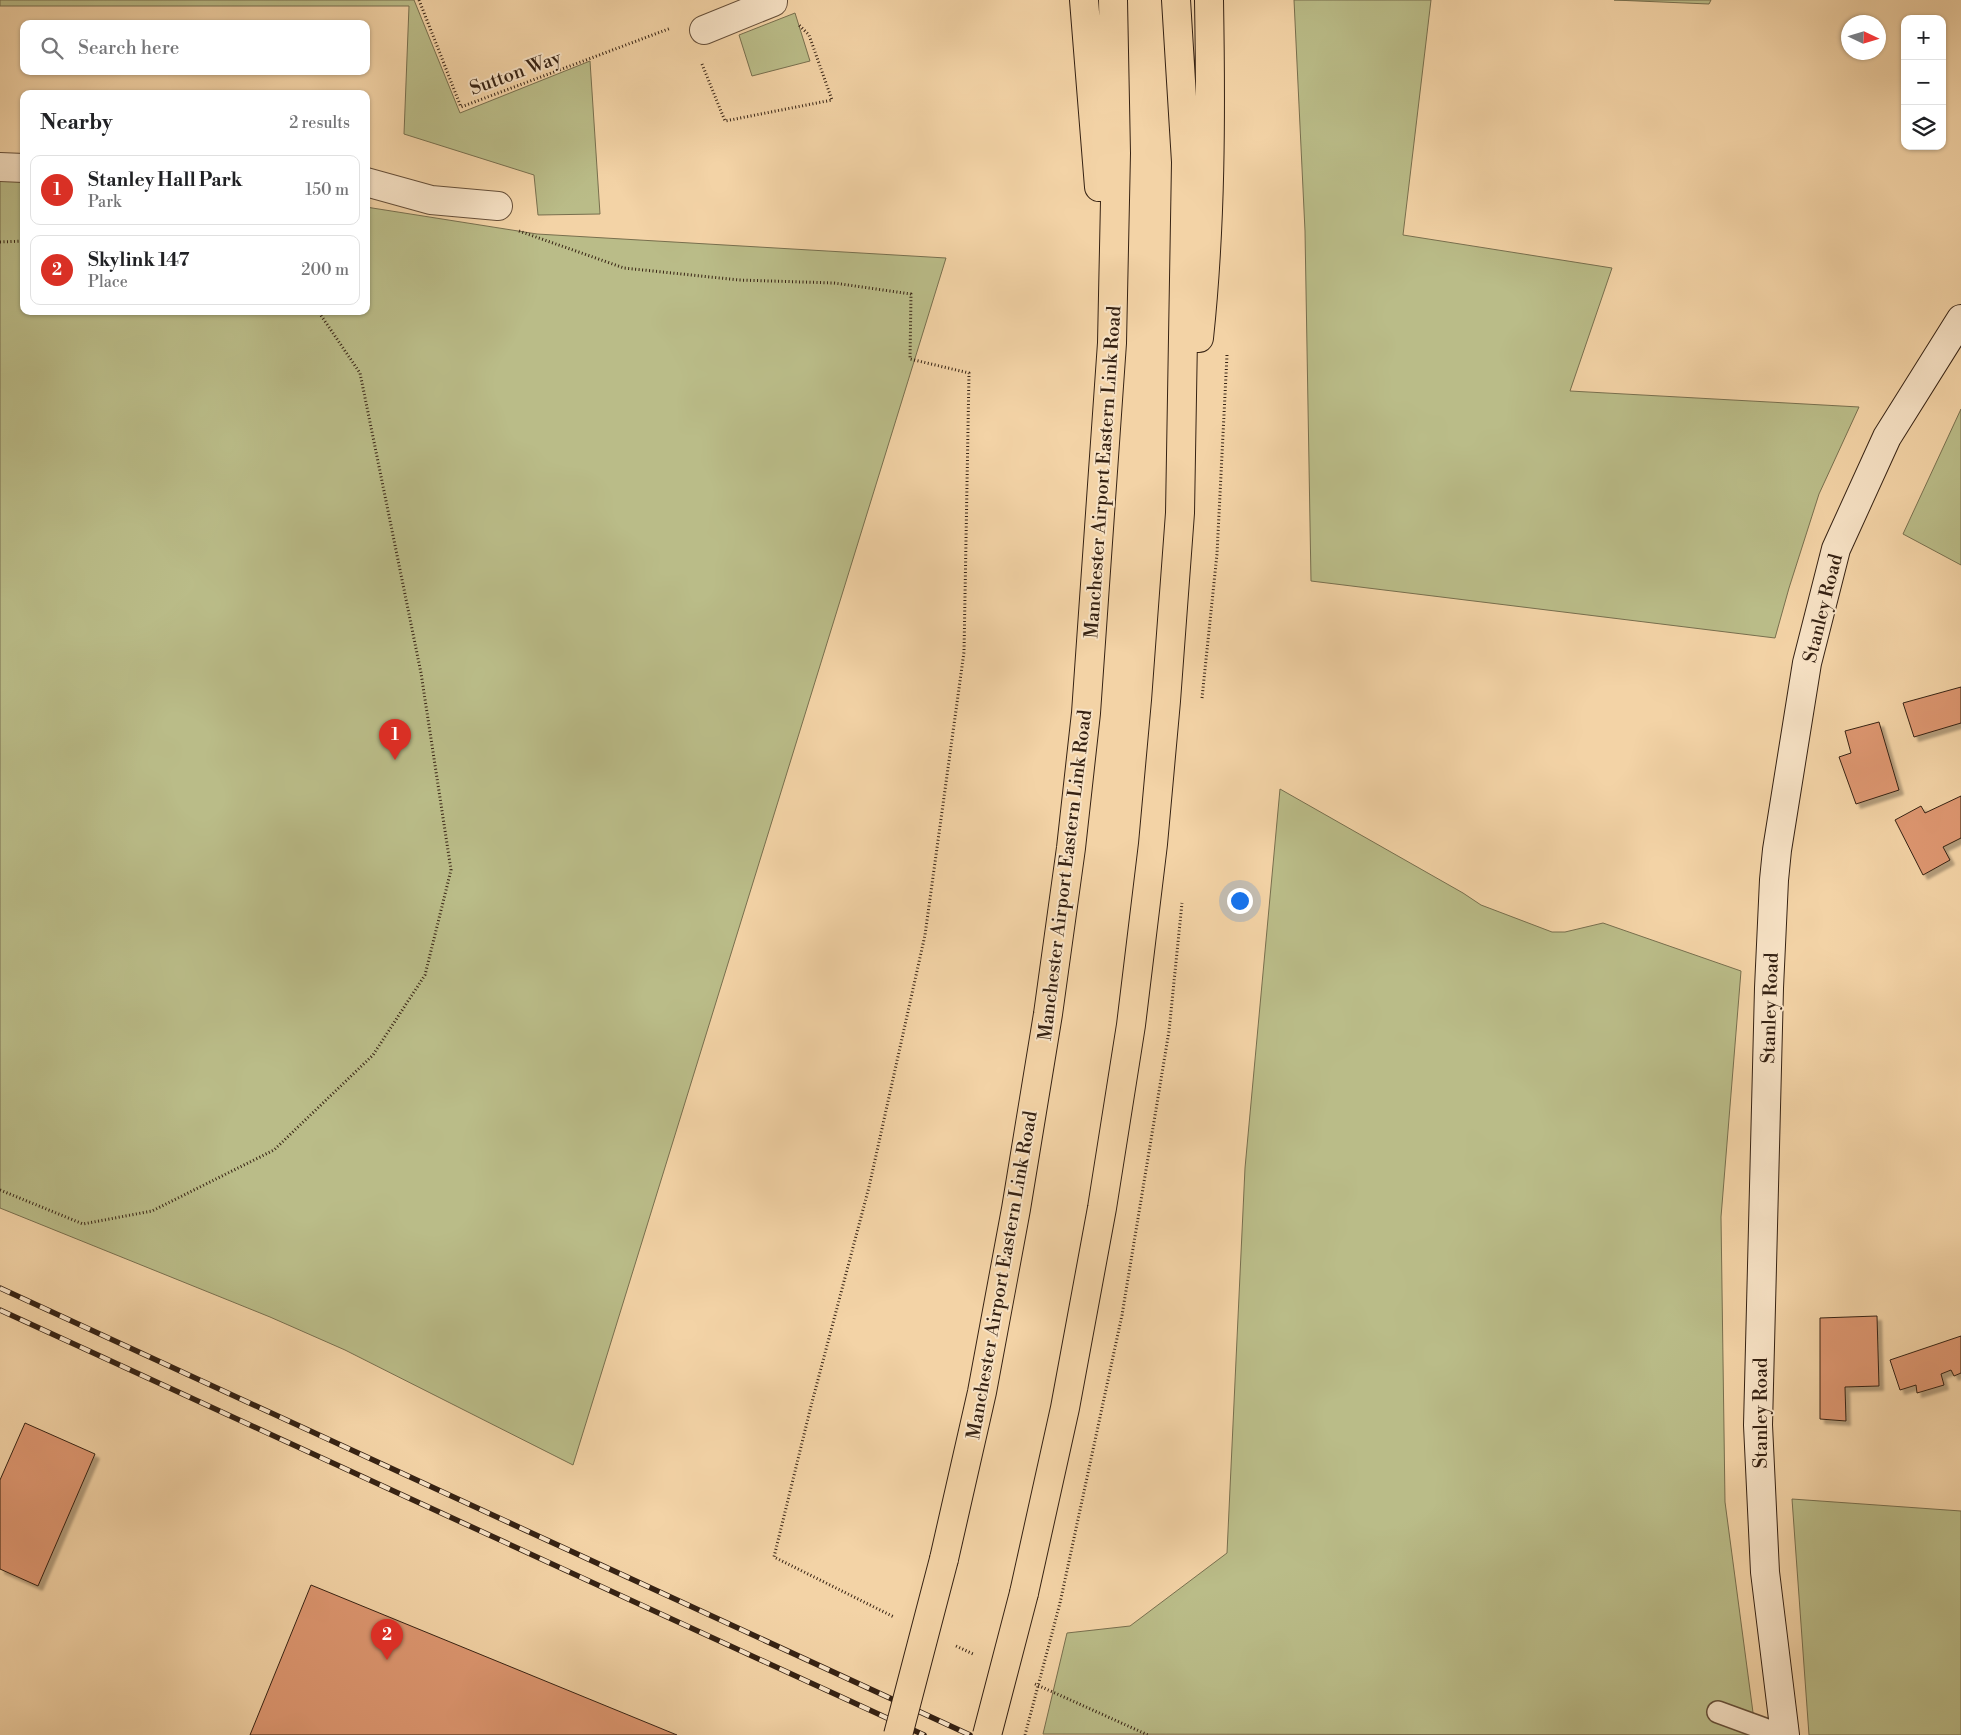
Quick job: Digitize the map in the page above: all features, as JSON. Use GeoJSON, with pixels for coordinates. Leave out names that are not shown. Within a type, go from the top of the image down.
{"type":"FeatureCollection","features":[{"type":"Feature","properties":{"kind":"highway"},"geometry":{"type":"LineString","coordinates":[[1084,0],[1112,343]]}},
{"type":"Feature","properties":{"kind":"highway","name":"Manchester Airport Eastern Link Road"},"geometry":{"type":"LineString","coordinates":[[898,1735],[944,1559],[982,1392],[1016,1210],[1048,1014],[1071,848],[1086,713],[1112,343],[1116,153],[1113,0]]}},
{"type":"Feature","properties":{"kind":"highway"},"geometry":{"type":"LineString","coordinates":[[1176,0],[1186,162],[1180,513]]}},
{"type":"Feature","properties":{"kind":"highway"},"geometry":{"type":"LineString","coordinates":[[987,1735],[1024,1593],[1065,1408],[1102,1208],[1131,1025],[1153,844],[1180,513],[1205,278],[1210,82],[1209,0]]}},
{"type":"Feature","properties":{"kind":"main road"},"geometry":{"type":"LineString","coordinates":[[704,30],[773,1]]}},
{"type":"Feature","properties":{"kind":"main road"},"geometry":{"type":"LineString","coordinates":[[0,168],[20,168]]}},
{"type":"Feature","properties":{"kind":"main road"},"geometry":{"type":"LineString","coordinates":[[370,183],[431,200],[498,206]]}},
{"type":"Feature","properties":{"kind":"main road","name":"Stanley Road"},"geometry":{"type":"LineString","coordinates":[[1785,1735],[1765,1572],[1758,1425],[1769,988],[1777,850],[1807,664],[1836,549],[1887,437],[1961,319]]}},
{"type":"Feature","properties":{"kind":"lane"},"geometry":{"type":"LineString","coordinates":[[1718,1712],[1781,1735]]}},
{"type":"Feature","properties":{"kind":"path","name":"Sutton Way"},"geometry":{"type":"LineString","coordinates":[[419,0],[461,107],[676,26]]}},
{"type":"Feature","properties":{"kind":"path"},"geometry":{"type":"LineString","coordinates":[[700,59],[724,121],[832,100],[808,35],[773,1]]}},
{"type":"Feature","properties":{"kind":"path"},"geometry":{"type":"LineString","coordinates":[[498,206],[515,230],[624,268],[739,280],[834,283],[911,294],[910,359],[969,373],[964,652],[925,935],[869,1187],[811,1406],[774,1557],[900,1620]]}},
{"type":"Feature","properties":{"kind":"path"},"geometry":{"type":"LineString","coordinates":[[0,242],[20,241]]}},
{"type":"Feature","properties":{"kind":"path"},"geometry":{"type":"LineString","coordinates":[[0,1190],[83,1224],[152,1211],[274,1150],[373,1054],[425,975],[451,870],[420,673],[360,373],[321,315]]}},
{"type":"Feature","properties":{"kind":"path"},"geometry":{"type":"LineString","coordinates":[[1025,1735],[1060,1602]]}},
{"type":"Feature","properties":{"kind":"path"},"geometry":{"type":"LineString","coordinates":[[953,1645],[980,1658]]}},
{"type":"Feature","properties":{"kind":"path"},"geometry":{"type":"LineString","coordinates":[[1034,1683],[1148,1735]]}},
{"type":"Feature","properties":{"kind":"green space"},"geometry":{"type":"Polygon","coordinates":[[[0,0],[414,0],[460,113],[590,61],[600,214],[538,215],[534,175],[404,134],[409,6],[0,6],[0,0]]]}},
{"type":"Feature","properties":{"kind":"green space"},"geometry":{"type":"Polygon","coordinates":[[[1294,0],[1431,0],[1403,235],[1612,268],[1570,391],[1859,407],[1819,494],[1775,638],[1311,581],[1305,231],[1294,0]]]}},
{"type":"Feature","properties":{"kind":"green space"},"geometry":{"type":"Polygon","coordinates":[[[1614,0],[1711,0],[1709,4],[1614,0]]]}},
{"type":"Feature","properties":{"kind":"green space"},"geometry":{"type":"Polygon","coordinates":[[[795,13],[810,61],[752,76],[739,35],[795,13]]]}},
{"type":"Feature","properties":{"kind":"green space"},"geometry":{"type":"Polygon","coordinates":[[[0,179],[20,179],[20,315],[370,315],[370,208],[537,234],[946,258],[573,1465],[345,1350],[270,1317],[0,1208],[0,179]]]}},
{"type":"Feature","properties":{"kind":"green space"},"geometry":{"type":"Polygon","coordinates":[[[1961,409],[1961,565],[1903,534],[1961,409]]]}},
{"type":"Feature","properties":{"kind":"green space"},"geometry":{"type":"Polygon","coordinates":[[[1280,789],[1481,905],[1552,932],[1565,932],[1603,923],[1741,971],[1721,1217],[1725,1502],[1756,1735],[1043,1734],[1067,1633],[1130,1626],[1227,1553],[1245,1168],[1280,789]]]}},
{"type":"Feature","properties":{"kind":"green space"},"geometry":{"type":"Polygon","coordinates":[[[1792,1499],[1961,1511],[1961,1735],[1809,1735],[1792,1499]]]}},
{"type":"Feature","properties":{"kind":"building"},"geometry":{"type":"Polygon","coordinates":[[[1961,687],[1961,723],[1914,737],[1903,703],[1961,687]]]}},
{"type":"Feature","properties":{"kind":"building"},"geometry":{"type":"Polygon","coordinates":[[[1879,722],[1899,790],[1856,804],[1839,757],[1851,753],[1845,731],[1879,722]]]}},
{"type":"Feature","properties":{"kind":"building"},"geometry":{"type":"Polygon","coordinates":[[[1961,796],[1961,838],[1943,847],[1950,860],[1923,875],[1895,820],[1921,806],[1925,813],[1961,796]]]}},
{"type":"Feature","properties":{"kind":"building"},"geometry":{"type":"Polygon","coordinates":[[[1877,1316],[1879,1386],[1845,1387],[1846,1421],[1820,1419],[1820,1318],[1877,1316]]]}},
{"type":"Feature","properties":{"kind":"building"},"geometry":{"type":"Polygon","coordinates":[[[1961,1336],[1961,1373],[1954,1376],[1951,1370],[1941,1374],[1944,1385],[1917,1393],[1916,1385],[1900,1390],[1890,1360],[1961,1336]]]}},
{"type":"Feature","properties":{"kind":"building"},"geometry":{"type":"Polygon","coordinates":[[[25,1423],[95,1454],[38,1586],[0,1569],[0,1480],[25,1423]]]}},
{"type":"Feature","properties":{"kind":"building"},"geometry":{"type":"Polygon","coordinates":[[[311,1585],[677,1735],[250,1735],[311,1585]]]}},
{"type":"Feature","properties":{"kind":"railway"},"geometry":{"type":"LineString","coordinates":[[0,1288],[970,1735]]}},
{"type":"Feature","properties":{"kind":"railway"},"geometry":{"type":"LineString","coordinates":[[0,1310],[924,1735]]}},
{"type":"Feature","properties":{"kind":"place","name":"Stanley Hall Park"},"geometry":{"type":"Point","coordinates":[395,760]}},
{"type":"Feature","properties":{"kind":"place","name":"Skylink 147"},"geometry":{"type":"Point","coordinates":[387,1660]}}]}
